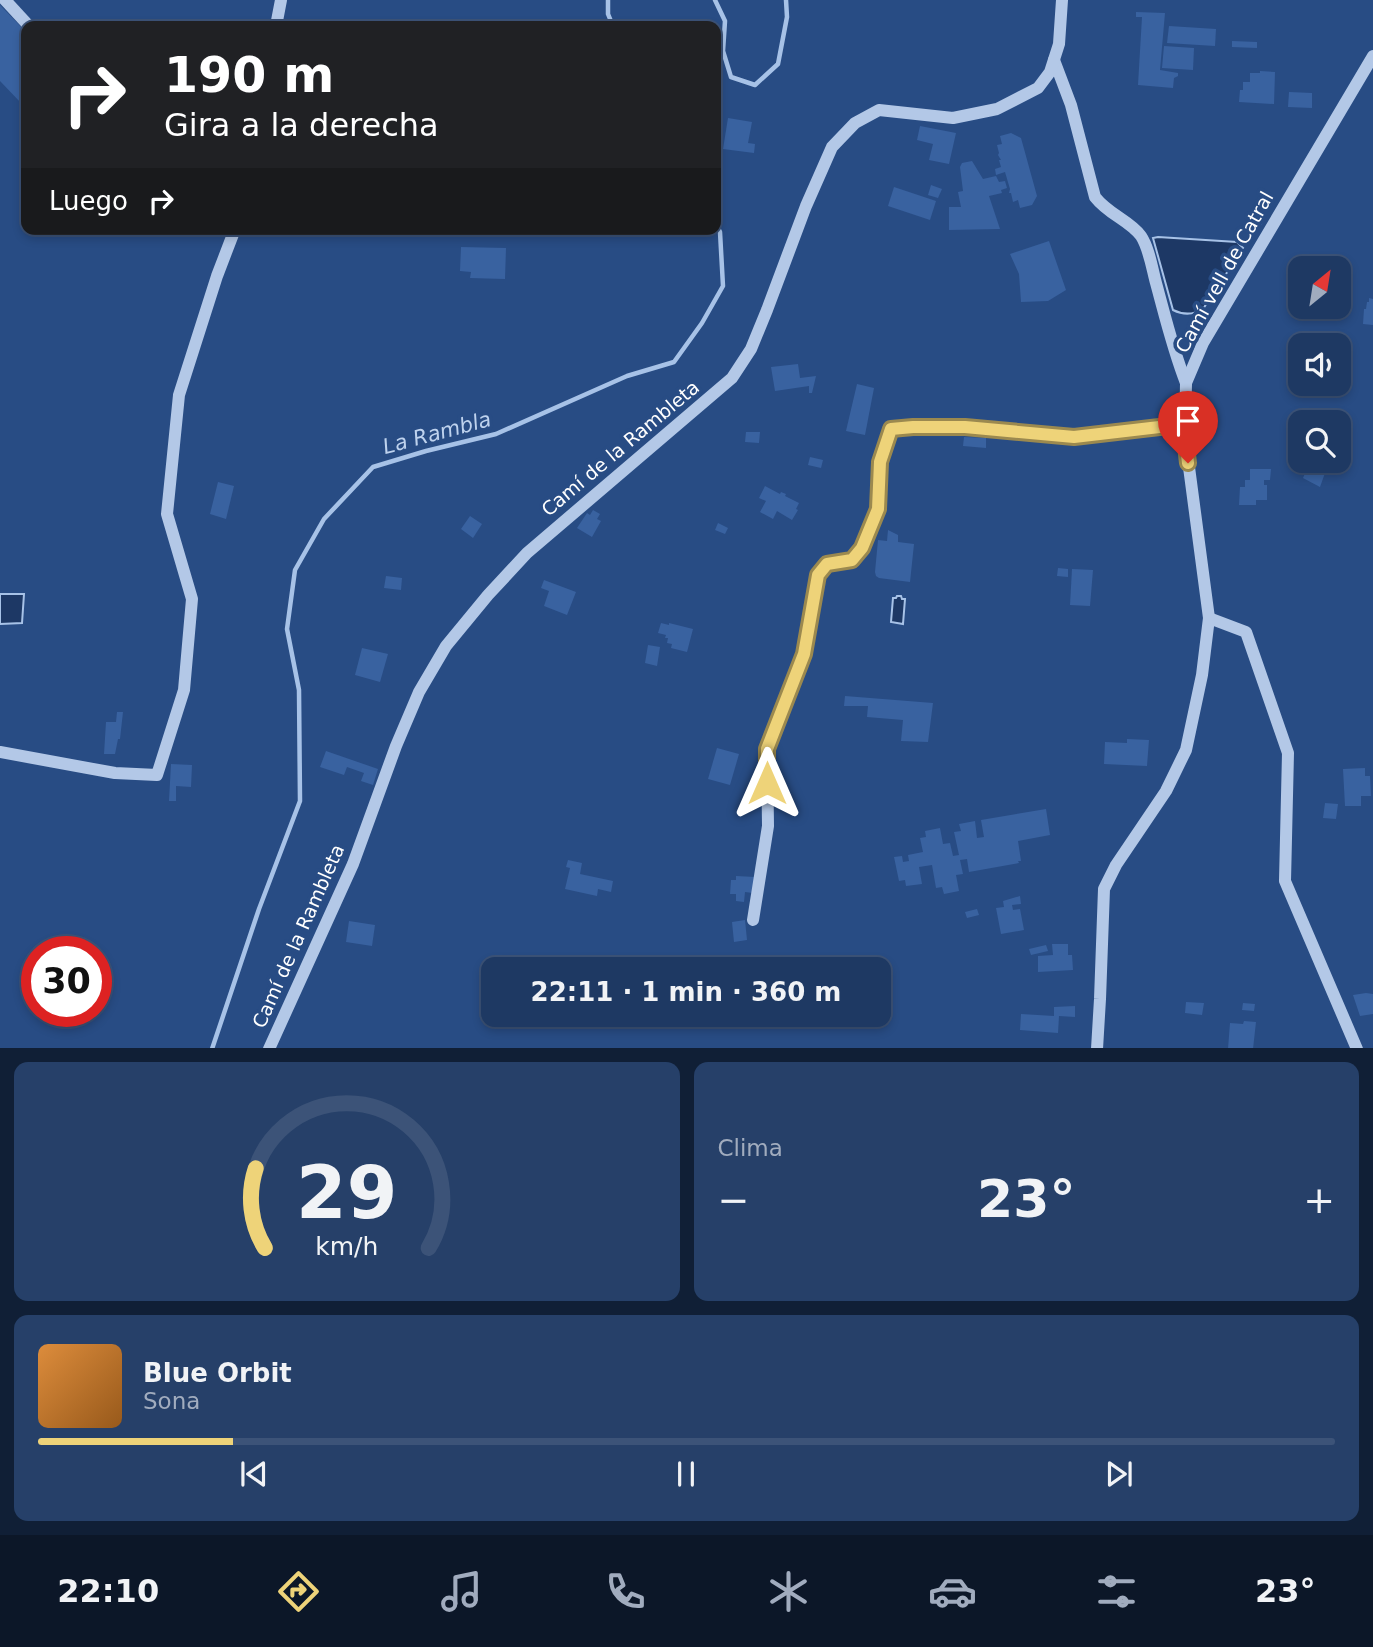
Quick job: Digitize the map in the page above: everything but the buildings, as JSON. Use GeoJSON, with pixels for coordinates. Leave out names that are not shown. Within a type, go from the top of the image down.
{"type":"FeatureCollection","features":[{"type":"Feature","properties":{"kind":"street"},"geometry":{"type":"LineString","coordinates":[[5,0],[24,21]]}},
{"type":"Feature","properties":{"kind":"street"},"geometry":{"type":"LineString","coordinates":[[276,21],[281,0]]}},
{"type":"Feature","properties":{"kind":"street","name":"Camí de la Rambleta"},"geometry":{"type":"LineString","coordinates":[[269,1048],[353,863],[419,692],[446,646],[527,553],[732,378],[751,349],[768,310],[806,205],[832,147],[855,123],[879,110],[953,118],[997,109],[1038,88],[1050,72],[1059,44],[1062,0]]}},
{"type":"Feature","properties":{"kind":"street","name":"Camí vell de Catral"},"geometry":{"type":"LineString","coordinates":[[1097,1048],[1104,889],[1116,864],[1166,791],[1186,750],[1202,675],[1209,618],[1185,437],[1186,383],[1203,343],[1373,56]]}},
{"type":"Feature","properties":{"kind":"street"},"geometry":{"type":"LineString","coordinates":[[1054,60],[1071,105],[1095,197],[1103,208],[1131,226],[1142,237],[1186,383]]}},
{"type":"Feature","properties":{"kind":"street"},"geometry":{"type":"LineString","coordinates":[[0,752],[115,774],[157,775],[184,690],[192,599],[167,514],[179,395],[233,235]]}},
{"type":"Feature","properties":{"kind":"street"},"geometry":{"type":"LineString","coordinates":[[753,920],[768,826],[767,749],[804,654],[818,575],[827,564],[852,560],[862,548],[878,509],[880,462],[891,429],[965,427],[1074,437],[1185,424]]}},
{"type":"Feature","properties":{"kind":"street"},"geometry":{"type":"LineString","coordinates":[[1209,618],[1246,632],[1288,753],[1285,881],[1357,1048]]}},
{"type":"Feature","properties":{"kind":"water"},"geometry":{"type":"Polygon","coordinates":[[[1153,238],[1237,242],[1243,248],[1203,309],[1184,313],[1173,310],[1153,238]]]}},
{"type":"Feature","properties":{"kind":"water"},"geometry":{"type":"Polygon","coordinates":[[[0,594],[24,594],[22,623],[0,624],[0,594]]]}},
{"type":"Feature","properties":{"kind":"water"},"geometry":{"type":"Polygon","coordinates":[[[897,596],[905,599],[903,624],[891,622],[893,598],[897,596]]]}},
{"type":"Feature","properties":{"kind":"waterway","name":"La Rambla"},"geometry":{"type":"LineString","coordinates":[[608,0],[611,21]]}},
{"type":"Feature","properties":{"kind":"waterway","name":"La Rambla"},"geometry":{"type":"LineString","coordinates":[[715,0],[725,21],[723,51],[731,77],[755,85],[778,64],[787,17],[786,0]]}},
{"type":"Feature","properties":{"kind":"waterway","name":"La Rambla"},"geometry":{"type":"LineString","coordinates":[[212,1048],[259,909],[300,801],[299,690],[287,629],[295,570],[324,519],[373,467],[496,434],[627,376],[674,362],[702,323],[723,286],[720,235]]}},
{"type":"Feature","properties":{"kind":"route"},"geometry":{"type":"LineString","coordinates":[[767,783],[767,749],[804,654],[818,575],[827,564],[852,560],[862,548],[878,509],[880,462],[891,429],[965,427],[1074,437],[1185,424],[1188,463]]}}]}
